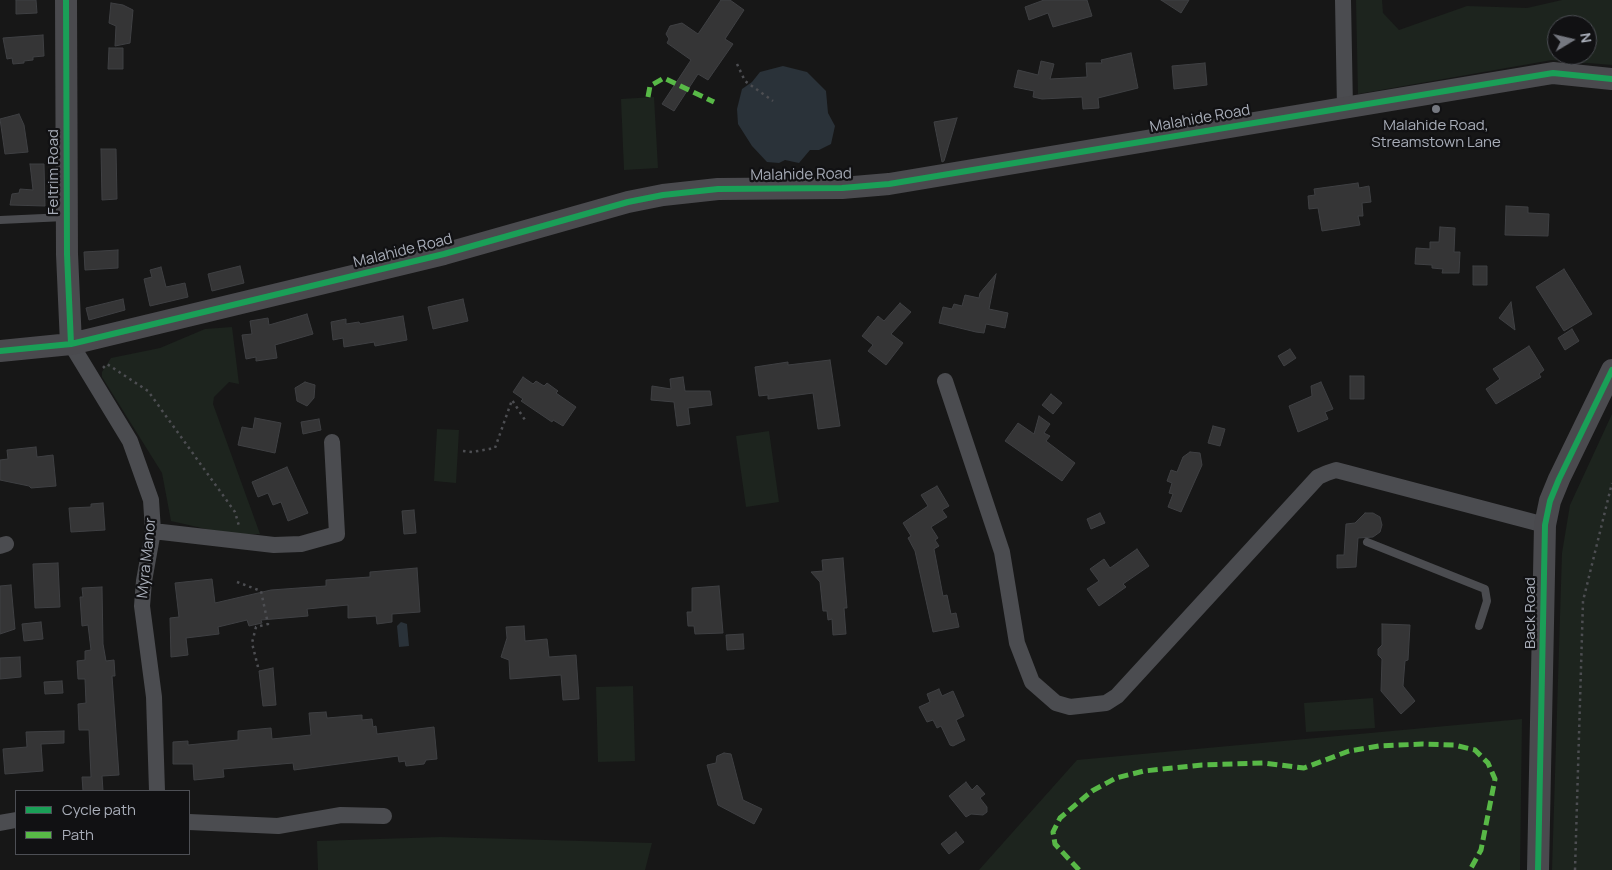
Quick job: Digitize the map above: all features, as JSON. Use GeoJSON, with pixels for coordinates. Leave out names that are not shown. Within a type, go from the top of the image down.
{"type":"FeatureCollection","features":[{"type":"Feature","properties":{"kind":"main road","name":"Feltrim Road"},"geometry":{"type":"LineString","coordinates":[[66,0],[67,217],[71,344]]}},
{"type":"Feature","properties":{"kind":"main road","name":"Malahide Road"},"geometry":{"type":"LineString","coordinates":[[0,351],[71,344],[444,254],[628,202],[663,194],[718,189],[842,188],[889,184],[1553,73],[1612,79]]}},
{"type":"Feature","properties":{"kind":"main road","name":"Back Road"},"geometry":{"type":"LineString","coordinates":[[1538,870],[1544,525],[1550,501],[1559,479],[1612,370]]}},
{"type":"Feature","properties":{"kind":"street"},"geometry":{"type":"LineString","coordinates":[[1343,0],[1345,108]]}},
{"type":"Feature","properties":{"kind":"street","name":"Myra Manor"},"geometry":{"type":"LineString","coordinates":[[71,344],[130,441],[151,500],[153,531],[144,581],[142,606],[154,697],[157,790]]}},
{"type":"Feature","properties":{"kind":"street"},"geometry":{"type":"LineString","coordinates":[[945,380],[1002,552],[1017,643],[1023,659],[1032,682],[1056,703],[1070,707],[1106,703],[1117,696],[1318,476],[1336,470],[1544,525]]}},
{"type":"Feature","properties":{"kind":"street"},"geometry":{"type":"LineString","coordinates":[[153,531],[190,534],[240,543],[274,545],[301,544],[337,534],[332,442]]}},
{"type":"Feature","properties":{"kind":"street"},"geometry":{"type":"LineString","coordinates":[[190,822],[278,826],[341,815],[384,816]]}},
{"type":"Feature","properties":{"kind":"street"},"geometry":{"type":"LineString","coordinates":[[0,823],[15,820]]}},
{"type":"Feature","properties":{"kind":"lane"},"geometry":{"type":"LineString","coordinates":[[0,220],[67,217]]}},
{"type":"Feature","properties":{"kind":"lane"},"geometry":{"type":"LineString","coordinates":[[1366,542],[1485,589],[1487,601],[1479,626]]}},
{"type":"Feature","properties":{"kind":"path"},"geometry":{"type":"LineString","coordinates":[[737,64],[745,81],[773,101]]}},
{"type":"Feature","properties":{"kind":"path"},"geometry":{"type":"LineString","coordinates":[[92,378],[107,364],[148,391],[235,512],[240,543]]}},
{"type":"Feature","properties":{"kind":"path"},"geometry":{"type":"LineString","coordinates":[[463,451],[472,452],[495,448],[512,400],[525,420]]}},
{"type":"Feature","properties":{"kind":"path"},"geometry":{"type":"LineString","coordinates":[[1575,870],[1582,601],[1612,483]]}},
{"type":"Feature","properties":{"kind":"path"},"geometry":{"type":"LineString","coordinates":[[237,582],[261,591],[268,624],[256,627],[252,644],[259,671]]}},
{"type":"Feature","properties":{"kind":"shaded area"},"geometry":{"type":"Polygon","coordinates":[[[1356,0],[1382,0],[1383,13],[1399,30],[1467,6],[1527,8],[1562,0],[1612,0],[1612,65],[1597,64],[1597,15],[1547,15],[1547,61],[1358,94],[1356,0]]]}},
{"type":"Feature","properties":{"kind":"shaded area"},"geometry":{"type":"Polygon","coordinates":[[[783,66],[807,72],[826,91],[828,113],[835,126],[831,144],[819,150],[810,150],[799,163],[785,160],[779,163],[767,162],[752,146],[738,124],[737,109],[742,89],[752,82],[760,72],[783,66]]]}},
{"type":"Feature","properties":{"kind":"shaded area"},"geometry":{"type":"Polygon","coordinates":[[[654,97],[658,168],[624,170],[621,99],[654,97]]]}},
{"type":"Feature","properties":{"kind":"shaded area"},"geometry":{"type":"Polygon","coordinates":[[[232,327],[239,384],[229,382],[214,397],[213,404],[260,534],[228,534],[171,521],[162,473],[102,377],[102,372],[111,358],[160,348],[205,329],[232,327]]]}},
{"type":"Feature","properties":{"kind":"shaded area"},"geometry":{"type":"Polygon","coordinates":[[[1612,414],[1612,870],[1552,870],[1562,553],[1570,505],[1612,414]]]}},
{"type":"Feature","properties":{"kind":"shaded area"},"geometry":{"type":"Polygon","coordinates":[[[437,429],[459,430],[456,483],[434,481],[437,429]]]}},
{"type":"Feature","properties":{"kind":"shaded area"},"geometry":{"type":"Polygon","coordinates":[[[769,431],[779,502],[746,507],[736,436],[769,431]]]}},
{"type":"Feature","properties":{"kind":"shaded area"},"geometry":{"type":"Polygon","coordinates":[[[401,622],[407,624],[409,646],[399,647],[397,626],[401,622]]]}},
{"type":"Feature","properties":{"kind":"shaded area"},"geometry":{"type":"Polygon","coordinates":[[[633,686],[635,761],[598,762],[596,687],[633,686]]]}},
{"type":"Feature","properties":{"kind":"shaded area"},"geometry":{"type":"Polygon","coordinates":[[[1373,698],[1375,728],[1306,732],[1304,703],[1373,698]]]}},
{"type":"Feature","properties":{"kind":"shaded area"},"geometry":{"type":"Polygon","coordinates":[[[1522,719],[1520,870],[979,870],[1077,760],[1522,719]]]}},
{"type":"Feature","properties":{"kind":"shaded area"},"geometry":{"type":"Polygon","coordinates":[[[441,837],[652,843],[645,870],[318,870],[317,841],[441,837]]]}},
{"type":"Feature","properties":{"kind":"building"},"geometry":{"type":"Polygon","coordinates":[[[16,0],[36,0],[37,13],[16,14],[16,0]]]}},
{"type":"Feature","properties":{"kind":"building"},"geometry":{"type":"Polygon","coordinates":[[[721,0],[730,0],[744,10],[725,39],[733,44],[708,80],[698,74],[674,111],[662,104],[691,60],[667,43],[669,39],[666,34],[670,26],[682,23],[698,34],[721,0]]]}},
{"type":"Feature","properties":{"kind":"building"},"geometry":{"type":"Polygon","coordinates":[[[1044,0],[1087,0],[1092,16],[1053,27],[1048,13],[1029,20],[1025,7],[1044,0]]]}},
{"type":"Feature","properties":{"kind":"building"},"geometry":{"type":"Polygon","coordinates":[[[1161,0],[1189,0],[1181,13],[1161,0]]]}},
{"type":"Feature","properties":{"kind":"building"},"geometry":{"type":"Polygon","coordinates":[[[111,3],[123,5],[133,10],[130,43],[115,46],[116,26],[109,23],[111,3]]]}},
{"type":"Feature","properties":{"kind":"building"},"geometry":{"type":"Polygon","coordinates":[[[43,35],[44,56],[33,57],[33,60],[24,61],[24,63],[13,64],[12,58],[7,59],[3,38],[43,35]]]}},
{"type":"Feature","properties":{"kind":"building"},"geometry":{"type":"Polygon","coordinates":[[[109,48],[123,48],[123,69],[108,69],[109,48]]]}},
{"type":"Feature","properties":{"kind":"building"},"geometry":{"type":"Polygon","coordinates":[[[1131,53],[1138,88],[1098,98],[1099,108],[1083,109],[1082,97],[1042,99],[1033,97],[1034,91],[1014,87],[1018,70],[1038,75],[1041,61],[1054,64],[1050,79],[1087,77],[1086,63],[1102,63],[1101,60],[1131,53]]]}},
{"type":"Feature","properties":{"kind":"building"},"geometry":{"type":"Polygon","coordinates":[[[1205,63],[1207,85],[1174,89],[1172,66],[1205,63]]]}},
{"type":"Feature","properties":{"kind":"building"},"geometry":{"type":"Polygon","coordinates":[[[19,114],[24,125],[28,152],[5,154],[0,119],[19,114]]]}},
{"type":"Feature","properties":{"kind":"building"},"geometry":{"type":"Polygon","coordinates":[[[957,118],[944,161],[942,162],[934,122],[957,118]]]}},
{"type":"Feature","properties":{"kind":"building"},"geometry":{"type":"Polygon","coordinates":[[[101,149],[116,149],[117,199],[102,200],[101,149]]]}},
{"type":"Feature","properties":{"kind":"building"},"geometry":{"type":"Polygon","coordinates":[[[30,164],[44,164],[45,206],[10,205],[12,194],[19,193],[20,189],[33,190],[30,164]]]}},
{"type":"Feature","properties":{"kind":"building"},"geometry":{"type":"Polygon","coordinates":[[[1358,183],[1359,188],[1369,186],[1371,202],[1362,203],[1363,216],[1358,216],[1360,225],[1322,231],[1318,208],[1309,209],[1308,196],[1315,195],[1314,189],[1358,183]]]}},
{"type":"Feature","properties":{"kind":"building"},"geometry":{"type":"Polygon","coordinates":[[[1506,206],[1528,207],[1528,213],[1549,214],[1548,236],[1505,235],[1506,206]]]}},
{"type":"Feature","properties":{"kind":"building"},"geometry":{"type":"Polygon","coordinates":[[[1440,227],[1455,228],[1454,252],[1460,252],[1459,273],[1442,273],[1443,269],[1432,268],[1432,265],[1415,264],[1416,248],[1430,249],[1430,242],[1439,242],[1440,227]]]}},
{"type":"Feature","properties":{"kind":"building"},"geometry":{"type":"Polygon","coordinates":[[[118,250],[118,268],[85,270],[84,252],[118,250]]]}},
{"type":"Feature","properties":{"kind":"building"},"geometry":{"type":"Polygon","coordinates":[[[240,266],[244,283],[212,291],[208,274],[240,266]]]}},
{"type":"Feature","properties":{"kind":"building"},"geometry":{"type":"Polygon","coordinates":[[[1473,266],[1487,266],[1487,285],[1473,285],[1473,266]]]}},
{"type":"Feature","properties":{"kind":"building"},"geometry":{"type":"Polygon","coordinates":[[[161,267],[166,287],[185,283],[188,297],[150,306],[144,279],[152,277],[150,270],[161,267]]]}},
{"type":"Feature","properties":{"kind":"building"},"geometry":{"type":"Polygon","coordinates":[[[1564,269],[1592,314],[1564,331],[1536,287],[1564,269]]]}},
{"type":"Feature","properties":{"kind":"building"},"geometry":{"type":"Polygon","coordinates":[[[996,274],[989,309],[1008,313],[1005,328],[986,324],[984,333],[939,323],[943,307],[952,309],[954,304],[962,306],[965,295],[979,298],[980,293],[996,274]]]}},
{"type":"Feature","properties":{"kind":"building"},"geometry":{"type":"Polygon","coordinates":[[[123,299],[125,310],[89,320],[86,308],[123,299]]]}},
{"type":"Feature","properties":{"kind":"building"},"geometry":{"type":"Polygon","coordinates":[[[463,299],[468,321],[433,329],[428,307],[463,299]]]}},
{"type":"Feature","properties":{"kind":"building"},"geometry":{"type":"Polygon","coordinates":[[[1511,302],[1515,330],[1499,318],[1511,302]]]}},
{"type":"Feature","properties":{"kind":"building"},"geometry":{"type":"Polygon","coordinates":[[[900,303],[911,312],[891,334],[903,343],[886,365],[868,351],[873,345],[862,336],[878,316],[884,321],[900,303]]]}},
{"type":"Feature","properties":{"kind":"building"},"geometry":{"type":"Polygon","coordinates":[[[307,314],[313,334],[275,345],[277,358],[256,361],[256,357],[246,359],[242,335],[252,334],[250,321],[268,318],[269,325],[307,314]]]}},
{"type":"Feature","properties":{"kind":"building"},"geometry":{"type":"Polygon","coordinates":[[[403,316],[407,340],[375,346],[374,342],[344,347],[343,338],[333,340],[331,322],[346,319],[346,324],[359,322],[360,324],[403,316]]]}},
{"type":"Feature","properties":{"kind":"building"},"geometry":{"type":"Polygon","coordinates":[[[1572,329],[1579,341],[1565,350],[1558,338],[1572,329]]]}},
{"type":"Feature","properties":{"kind":"building"},"geometry":{"type":"Polygon","coordinates":[[[1529,346],[1544,370],[1539,374],[1541,377],[1496,404],[1486,389],[1500,379],[1493,369],[1529,346]]]}},
{"type":"Feature","properties":{"kind":"building"},"geometry":{"type":"Polygon","coordinates":[[[1290,349],[1296,358],[1284,366],[1278,356],[1290,349]]]}},
{"type":"Feature","properties":{"kind":"building"},"geometry":{"type":"Polygon","coordinates":[[[830,360],[840,426],[818,429],[813,393],[768,399],[768,395],[759,396],[755,367],[788,362],[788,365],[830,360]]]}},
{"type":"Feature","properties":{"kind":"building"},"geometry":{"type":"Polygon","coordinates":[[[1350,376],[1364,376],[1364,399],[1350,399],[1350,376]]]}},
{"type":"Feature","properties":{"kind":"building"},"geometry":{"type":"Polygon","coordinates":[[[523,377],[533,384],[536,381],[544,386],[547,383],[558,391],[556,393],[576,407],[563,426],[553,420],[552,422],[521,401],[523,399],[513,392],[523,377]]]}},
{"type":"Feature","properties":{"kind":"building"},"geometry":{"type":"Polygon","coordinates":[[[683,377],[685,391],[710,391],[712,405],[688,408],[690,424],[677,426],[674,402],[651,400],[652,386],[671,389],[670,379],[683,377]]]}},
{"type":"Feature","properties":{"kind":"building"},"geometry":{"type":"Polygon","coordinates":[[[305,382],[315,385],[314,398],[307,406],[297,401],[295,388],[305,382]]]}},
{"type":"Feature","properties":{"kind":"building"},"geometry":{"type":"Polygon","coordinates":[[[1321,382],[1333,409],[1325,412],[1328,419],[1298,432],[1289,406],[1312,396],[1311,386],[1321,382]]]}},
{"type":"Feature","properties":{"kind":"building"},"geometry":{"type":"Polygon","coordinates":[[[1051,394],[1062,403],[1053,414],[1042,405],[1051,394]]]}},
{"type":"Feature","properties":{"kind":"building"},"geometry":{"type":"Polygon","coordinates":[[[1039,416],[1050,424],[1044,433],[1050,436],[1046,441],[1075,463],[1062,481],[1005,441],[1018,423],[1034,434],[1039,416]]]}},
{"type":"Feature","properties":{"kind":"building"},"geometry":{"type":"Polygon","coordinates":[[[255,418],[281,423],[275,453],[238,445],[242,427],[253,429],[255,418]]]}},
{"type":"Feature","properties":{"kind":"building"},"geometry":{"type":"Polygon","coordinates":[[[319,419],[321,430],[303,434],[301,422],[319,419]]]}},
{"type":"Feature","properties":{"kind":"building"},"geometry":{"type":"Polygon","coordinates":[[[1213,426],[1225,429],[1220,446],[1208,443],[1213,426]]]}},
{"type":"Feature","properties":{"kind":"building"},"geometry":{"type":"Polygon","coordinates":[[[36,447],[37,457],[53,455],[56,486],[31,488],[0,480],[0,460],[8,459],[7,450],[36,447]]]}},
{"type":"Feature","properties":{"kind":"building"},"geometry":{"type":"Polygon","coordinates":[[[1190,452],[1200,453],[1202,465],[1181,512],[1168,507],[1173,494],[1169,493],[1172,483],[1167,481],[1171,470],[1177,472],[1183,457],[1190,452]]]}},
{"type":"Feature","properties":{"kind":"building"},"geometry":{"type":"Polygon","coordinates":[[[287,467],[308,513],[288,521],[281,502],[273,505],[268,493],[258,497],[252,482],[287,467]]]}},
{"type":"Feature","properties":{"kind":"building"},"geometry":{"type":"Polygon","coordinates":[[[937,486],[949,506],[942,510],[947,517],[931,527],[938,538],[935,540],[939,546],[934,549],[943,596],[947,595],[951,614],[956,613],[959,627],[933,632],[915,551],[908,538],[911,536],[903,523],[928,506],[921,495],[937,486]]]}},
{"type":"Feature","properties":{"kind":"building"},"geometry":{"type":"Polygon","coordinates":[[[103,503],[105,530],[71,532],[69,508],[91,507],[91,504],[103,503]]]}},
{"type":"Feature","properties":{"kind":"building"},"geometry":{"type":"Polygon","coordinates":[[[414,510],[416,533],[404,534],[402,511],[414,510]]]}},
{"type":"Feature","properties":{"kind":"building"},"geometry":{"type":"Polygon","coordinates":[[[1100,513],[1105,523],[1091,529],[1087,519],[1100,513]]]}},
{"type":"Feature","properties":{"kind":"building"},"geometry":{"type":"Polygon","coordinates":[[[1365,513],[1373,513],[1380,517],[1382,525],[1380,532],[1373,537],[1358,538],[1356,567],[1337,568],[1337,555],[1344,555],[1346,524],[1355,523],[1365,513]]]}},
{"type":"Feature","properties":{"kind":"building"},"geometry":{"type":"Polygon","coordinates":[[[1137,549],[1149,566],[1123,584],[1126,587],[1099,606],[1087,589],[1099,581],[1090,569],[1104,559],[1110,568],[1137,549]]]}},
{"type":"Feature","properties":{"kind":"building"},"geometry":{"type":"Polygon","coordinates":[[[843,558],[847,608],[844,608],[846,634],[833,635],[832,619],[828,620],[827,611],[823,611],[820,582],[811,572],[823,571],[822,560],[843,558]]]}},
{"type":"Feature","properties":{"kind":"building"},"geometry":{"type":"Polygon","coordinates":[[[58,563],[60,607],[35,608],[33,564],[58,563]]]}},
{"type":"Feature","properties":{"kind":"building"},"geometry":{"type":"Polygon","coordinates":[[[417,568],[420,612],[392,614],[392,622],[377,624],[376,616],[348,618],[348,605],[307,609],[308,616],[261,620],[262,623],[249,626],[247,620],[218,627],[219,634],[186,638],[188,655],[171,657],[170,618],[179,617],[175,583],[212,579],[215,603],[271,590],[326,586],[326,580],[370,577],[370,572],[417,568]]]}},
{"type":"Feature","properties":{"kind":"building"},"geometry":{"type":"Polygon","coordinates":[[[11,585],[15,629],[0,634],[0,586],[11,585]]]}},
{"type":"Feature","properties":{"kind":"building"},"geometry":{"type":"Polygon","coordinates":[[[719,586],[723,633],[695,634],[694,626],[688,626],[687,612],[692,612],[692,588],[719,586]]]}},
{"type":"Feature","properties":{"kind":"building"},"geometry":{"type":"Polygon","coordinates":[[[102,587],[103,644],[106,661],[114,660],[115,676],[112,676],[119,775],[102,776],[103,790],[83,790],[82,777],[91,777],[89,730],[79,730],[78,704],[86,703],[85,679],[78,679],[77,661],[85,660],[85,651],[91,650],[88,625],[82,626],[80,597],[83,597],[82,588],[102,587]]]}},
{"type":"Feature","properties":{"kind":"building"},"geometry":{"type":"Polygon","coordinates":[[[41,622],[43,639],[24,641],[22,624],[41,622]]]}},
{"type":"Feature","properties":{"kind":"building"},"geometry":{"type":"Polygon","coordinates":[[[1382,624],[1410,625],[1408,660],[1405,661],[1403,686],[1415,701],[1401,714],[1381,691],[1382,659],[1378,655],[1378,649],[1382,645],[1382,624]]]}},
{"type":"Feature","properties":{"kind":"building"},"geometry":{"type":"Polygon","coordinates":[[[524,626],[525,641],[547,639],[549,657],[576,655],[579,699],[563,700],[561,675],[510,679],[509,660],[501,657],[507,638],[506,627],[524,626]]]}},
{"type":"Feature","properties":{"kind":"building"},"geometry":{"type":"Polygon","coordinates":[[[743,634],[744,649],[727,650],[726,635],[743,634]]]}},
{"type":"Feature","properties":{"kind":"building"},"geometry":{"type":"Polygon","coordinates":[[[20,657],[21,677],[0,679],[0,658],[20,657]]]}},
{"type":"Feature","properties":{"kind":"building"},"geometry":{"type":"Polygon","coordinates":[[[273,668],[276,705],[263,706],[259,671],[273,668]]]}},
{"type":"Feature","properties":{"kind":"building"},"geometry":{"type":"Polygon","coordinates":[[[62,681],[63,693],[45,694],[44,682],[62,681]]]}},
{"type":"Feature","properties":{"kind":"building"},"geometry":{"type":"Polygon","coordinates":[[[939,689],[942,696],[953,691],[964,716],[956,720],[965,740],[953,746],[950,745],[941,726],[937,728],[933,720],[927,722],[919,707],[930,702],[927,694],[939,689]]]}},
{"type":"Feature","properties":{"kind":"building"},"geometry":{"type":"Polygon","coordinates":[[[326,712],[327,718],[362,715],[362,720],[372,719],[373,727],[376,726],[377,734],[434,727],[437,759],[426,760],[424,764],[406,766],[405,761],[399,762],[398,756],[294,770],[293,763],[223,769],[224,777],[194,780],[193,764],[173,764],[173,742],[188,741],[188,745],[238,740],[238,731],[271,728],[272,739],[311,735],[309,713],[326,712]]]}},
{"type":"Feature","properties":{"kind":"building"},"geometry":{"type":"Polygon","coordinates":[[[64,731],[64,743],[41,744],[43,771],[5,774],[3,749],[27,747],[26,732],[64,731]]]}},
{"type":"Feature","properties":{"kind":"building"},"geometry":{"type":"Polygon","coordinates":[[[724,753],[731,754],[743,800],[762,809],[754,824],[718,805],[707,765],[716,763],[717,756],[724,753]]]}},
{"type":"Feature","properties":{"kind":"building"},"geometry":{"type":"Polygon","coordinates":[[[966,782],[972,790],[977,785],[985,794],[980,798],[987,807],[987,812],[983,815],[971,814],[966,817],[949,796],[966,782]]]}},
{"type":"Feature","properties":{"kind":"building"},"geometry":{"type":"Polygon","coordinates":[[[956,832],[964,842],[949,854],[941,844],[956,832]]]}},
{"type":"Feature","properties":{"kind":"marked path"},"geometry":{"type":"LineString","coordinates":[[648,97],[650,86],[664,78],[714,102]]}},
{"type":"Feature","properties":{"kind":"marked path"},"geometry":{"type":"LineString","coordinates":[[1079,870],[1055,844],[1053,832],[1060,818],[1092,791],[1116,778],[1144,771],[1202,765],[1263,763],[1304,768],[1349,751],[1379,746],[1422,744],[1454,745],[1475,750],[1488,763],[1495,779],[1481,850],[1470,870]]}},
{"type":"Feature","properties":{"kind":"cycle path"},"geometry":{"type":"LineString","coordinates":[[66,0],[67,254],[71,344]]}},
{"type":"Feature","properties":{"kind":"cycle path"},"geometry":{"type":"LineString","coordinates":[[0,351],[71,344],[444,254],[628,202],[663,195],[718,189],[842,188],[889,184],[1553,73],[1612,79]]}},
{"type":"Feature","properties":{"kind":"cycle path"},"geometry":{"type":"LineString","coordinates":[[1538,870],[1545,525],[1550,501],[1559,479],[1612,370]]}},
{"type":"Feature","properties":{"kind":"place","name":"Malahide Road, Streamstown Lane"},"geometry":{"type":"Point","coordinates":[1436,109]}}]}
